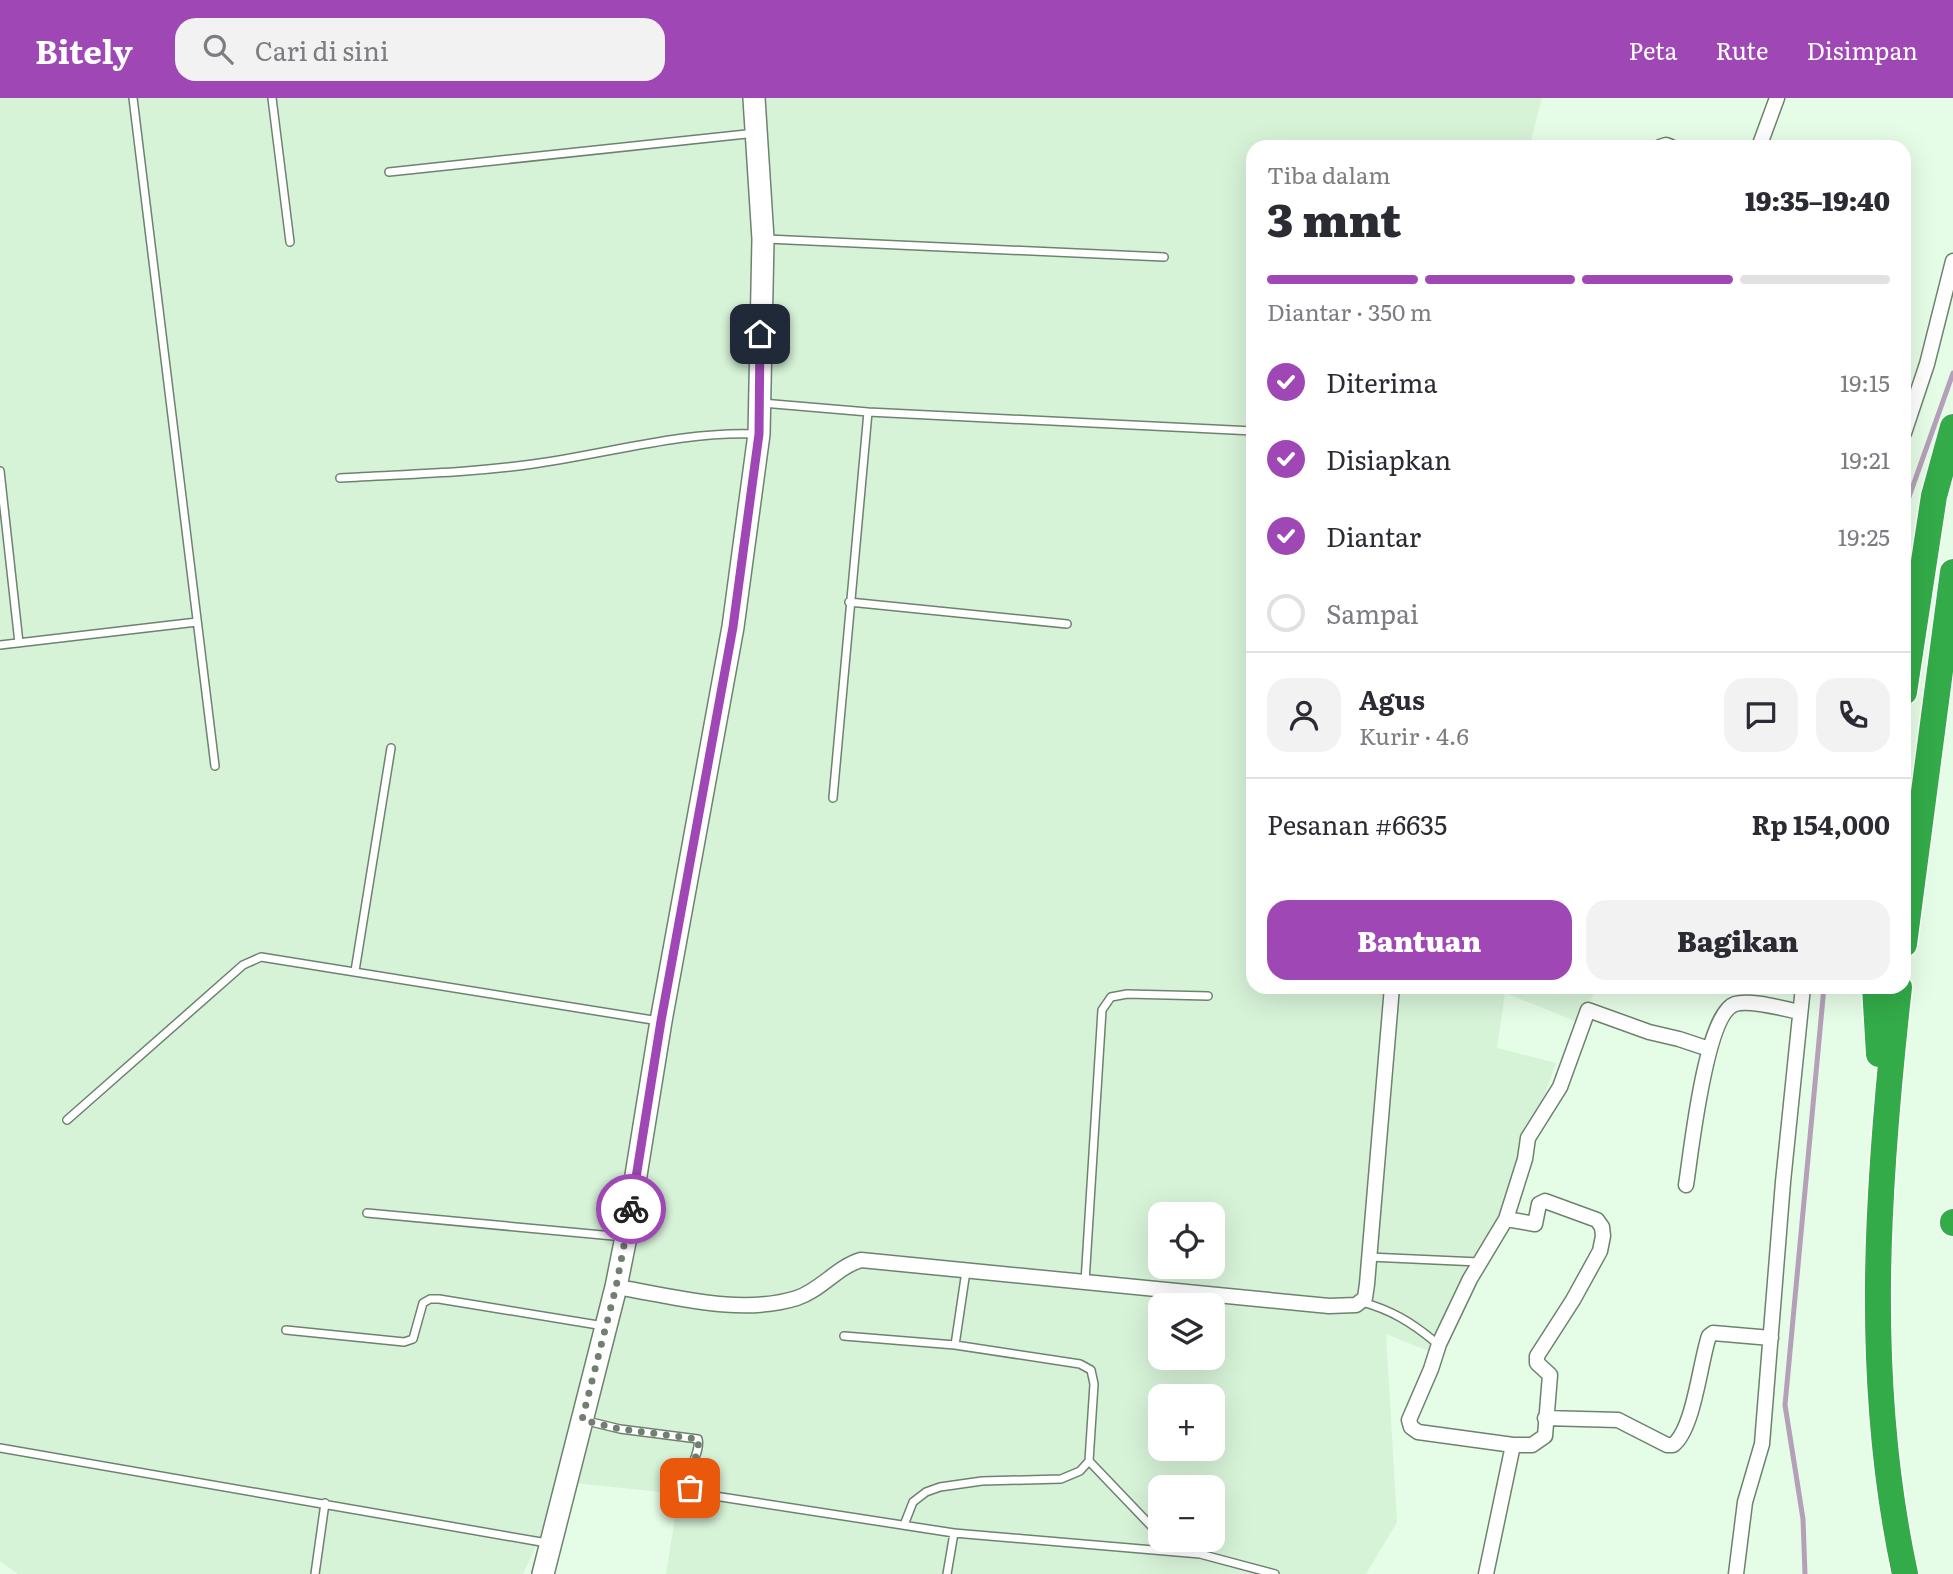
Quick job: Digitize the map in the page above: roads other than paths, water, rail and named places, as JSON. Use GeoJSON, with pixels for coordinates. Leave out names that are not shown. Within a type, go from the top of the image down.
{"type":"FeatureCollection","features":[{"type":"Feature","properties":{"kind":"highway"},"geometry":{"type":"LineString","coordinates":[[1911,646],[1934,496],[1953,427]]}},
{"type":"Feature","properties":{"kind":"highway"},"geometry":{"type":"LineString","coordinates":[[1911,887],[1953,572]]}},
{"type":"Feature","properties":{"kind":"highway"},"geometry":{"type":"LineString","coordinates":[[1875,994],[1885,1139]]}},
{"type":"Feature","properties":{"kind":"highway"},"geometry":{"type":"LineString","coordinates":[[1898,994],[1885,1139],[1876,1305],[1880,1392],[1888,1475],[1905,1574]]}},
{"type":"Feature","properties":{"kind":"main road"},"geometry":{"type":"LineString","coordinates":[[543,1574],[616,1287],[661,1021],[733,627],[759,434],[763,239],[754,98]]}},
{"type":"Feature","properties":{"kind":"street"},"geometry":{"type":"LineString","coordinates":[[1762,140],[1777,98]]}},
{"type":"Feature","properties":{"kind":"street"},"geometry":{"type":"LineString","coordinates":[[1911,412],[1927,364],[1953,261]]}},
{"type":"Feature","properties":{"kind":"street"},"geometry":{"type":"LineString","coordinates":[[616,1287],[723,1304],[760,1305],[799,1297],[847,1264],[861,1260],[1329,1306],[1356,1305],[1362,1302],[1366,1294],[1391,994]]}},
{"type":"Feature","properties":{"kind":"street"},"geometry":{"type":"LineString","coordinates":[[1736,1574],[1745,1502],[1762,1444],[1783,1182],[1802,994]]}},
{"type":"Feature","properties":{"kind":"street"},"geometry":{"type":"LineString","coordinates":[[1686,1185],[1709,1049],[1717,1027],[1728,1009],[1735,1004],[1751,1003],[1800,1012]]}},
{"type":"Feature","properties":{"kind":"street"},"geometry":{"type":"LineString","coordinates":[[1506,1219],[1535,1224],[1539,1204],[1545,1201],[1597,1220],[1602,1227],[1600,1251],[1538,1356],[1537,1363],[1550,1375],[1545,1436],[1532,1445],[1513,1445],[1418,1432],[1411,1427],[1409,1420],[1438,1344],[1479,1262],[1506,1219],[1525,1159],[1528,1138],[1560,1087],[1588,1010],[1649,1032],[1709,1049]]}},
{"type":"Feature","properties":{"kind":"street"},"geometry":{"type":"LineString","coordinates":[[1545,1418],[1618,1420],[1667,1445],[1673,1445],[1680,1438],[1693,1402],[1709,1336],[1713,1333],[1771,1338]]}},
{"type":"Feature","properties":{"kind":"street"},"geometry":{"type":"LineString","coordinates":[[1486,1574],[1513,1445]]}},
{"type":"Feature","properties":{"kind":"lane"},"geometry":{"type":"LineString","coordinates":[[133,98],[215,766]]}},
{"type":"Feature","properties":{"kind":"lane"},"geometry":{"type":"LineString","coordinates":[[272,98],[290,242]]}},
{"type":"Feature","properties":{"kind":"lane"},"geometry":{"type":"LineString","coordinates":[[389,172],[756,133]]}},
{"type":"Feature","properties":{"kind":"lane"},"geometry":{"type":"LineString","coordinates":[[763,239],[1164,257]]}},
{"type":"Feature","properties":{"kind":"lane"},"geometry":{"type":"LineString","coordinates":[[760,402],[868,412],[1246,431]]}},
{"type":"Feature","properties":{"kind":"lane"},"geometry":{"type":"LineString","coordinates":[[833,798],[868,412]]}},
{"type":"Feature","properties":{"kind":"lane"},"geometry":{"type":"LineString","coordinates":[[340,478],[534,464],[678,438],[759,434]]}},
{"type":"Feature","properties":{"kind":"lane"},"geometry":{"type":"LineString","coordinates":[[0,471],[19,643]]}},
{"type":"Feature","properties":{"kind":"lane"},"geometry":{"type":"LineString","coordinates":[[849,602],[1066,624]]}},
{"type":"Feature","properties":{"kind":"lane"},"geometry":{"type":"LineString","coordinates":[[0,645],[197,622]]}},
{"type":"Feature","properties":{"kind":"lane"},"geometry":{"type":"LineString","coordinates":[[355,971],[391,748]]}},
{"type":"Feature","properties":{"kind":"lane"},"geometry":{"type":"LineString","coordinates":[[67,1120],[243,965],[261,957],[661,1021]]}},
{"type":"Feature","properties":{"kind":"lane"},"geometry":{"type":"LineString","coordinates":[[1085,1282],[1102,1010],[1111,997],[1127,994],[1208,996]]}},
{"type":"Feature","properties":{"kind":"lane"},"geometry":{"type":"LineString","coordinates":[[367,1213],[626,1237]]}},
{"type":"Feature","properties":{"kind":"lane"},"geometry":{"type":"LineString","coordinates":[[1369,1257],[1479,1262]]}},
{"type":"Feature","properties":{"kind":"lane"},"geometry":{"type":"LineString","coordinates":[[955,1345],[966,1270]]}},
{"type":"Feature","properties":{"kind":"lane"},"geometry":{"type":"LineString","coordinates":[[286,1330],[404,1342],[413,1339],[423,1303],[430,1299],[606,1327]]}},
{"type":"Feature","properties":{"kind":"lane"},"geometry":{"type":"LineString","coordinates":[[1362,1302],[1398,1314],[1434,1340]]}},
{"type":"Feature","properties":{"kind":"lane"},"geometry":{"type":"LineString","coordinates":[[844,1336],[955,1345],[1080,1364],[1091,1370],[1094,1384],[1089,1461],[1080,1471],[1061,1479],[982,1481],[940,1487],[926,1492],[913,1502],[904,1525]]}},
{"type":"Feature","properties":{"kind":"lane"},"geometry":{"type":"LineString","coordinates":[[582,1420],[620,1429],[698,1439],[699,1445],[688,1480],[688,1486],[694,1493],[954,1533],[1148,1549]]}},
{"type":"Feature","properties":{"kind":"lane"},"geometry":{"type":"LineString","coordinates":[[0,1448],[551,1544]]}},
{"type":"Feature","properties":{"kind":"lane"},"geometry":{"type":"LineString","coordinates":[[1089,1461],[1148,1523]]}},
{"type":"Feature","properties":{"kind":"lane"},"geometry":{"type":"LineString","coordinates":[[315,1574],[325,1503]]}},
{"type":"Feature","properties":{"kind":"lane"},"geometry":{"type":"LineString","coordinates":[[947,1574],[954,1533]]}},
{"type":"Feature","properties":{"kind":"lane"},"geometry":{"type":"LineString","coordinates":[[1178,1552],[1200,1554],[1275,1574]]}},
{"type":"Feature","properties":{"kind":"waterway"},"geometry":{"type":"LineString","coordinates":[[1911,491],[1953,373]]}},
{"type":"Feature","properties":{"kind":"waterway"},"geometry":{"type":"LineString","coordinates":[[1805,1574],[1803,1519],[1785,1405],[1823,994]]}}]}
